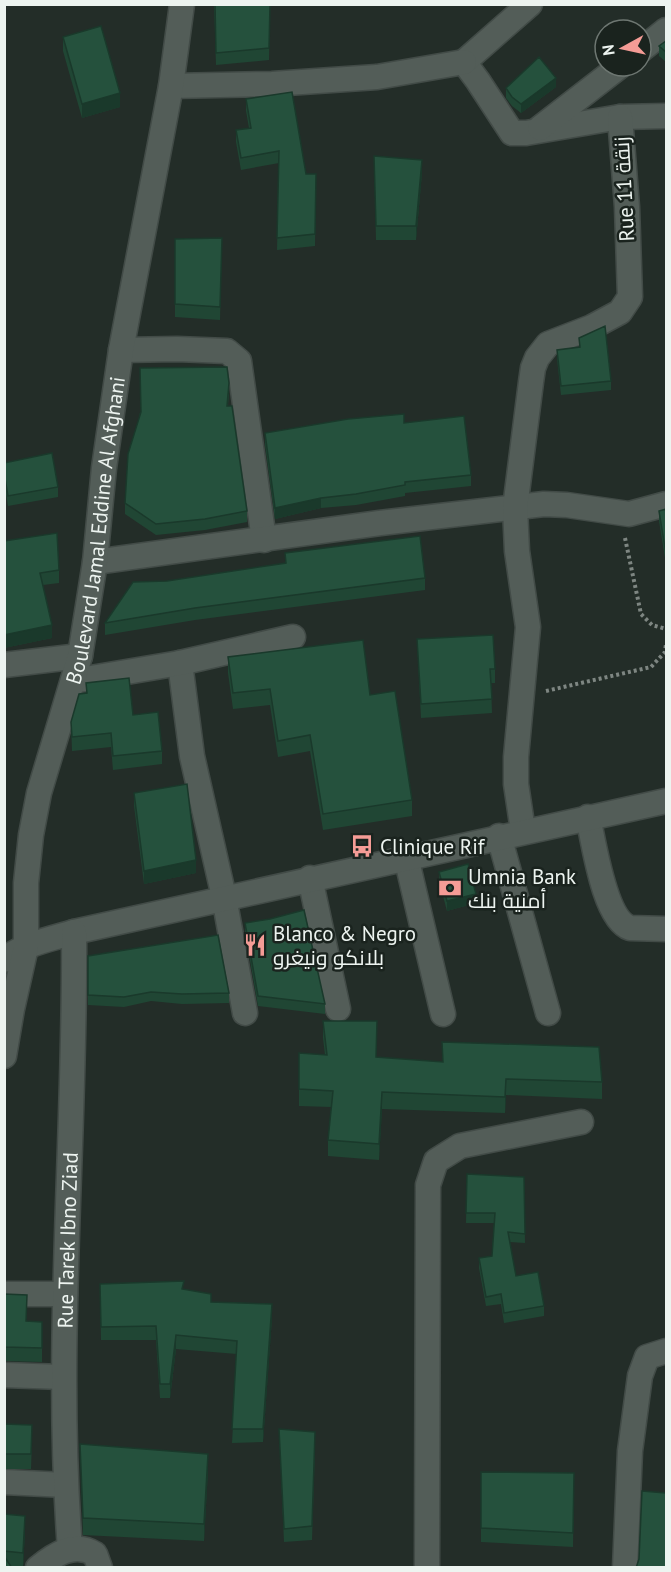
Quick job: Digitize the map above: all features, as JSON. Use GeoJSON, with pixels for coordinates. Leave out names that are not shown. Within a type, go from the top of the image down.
{"type":"FeatureCollection","features":[{"type":"Feature","properties":{"kind":"street","name":"Boulevard Jamal Eddine Al Afghani"},"geometry":{"type":"LineString","coordinates":[[4,1056],[12,1009],[12,954],[27,883],[35,814],[39,793],[80,656],[95,562],[121,350],[171,87],[182,4]]}},
{"type":"Feature","properties":{"kind":"street"},"geometry":{"type":"LineString","coordinates":[[171,87],[272,84],[378,77],[464,62],[530,4]]}},
{"type":"Feature","properties":{"kind":"street"},"geometry":{"type":"LineString","coordinates":[[653,40],[666,30]]}},
{"type":"Feature","properties":{"kind":"street"},"geometry":{"type":"LineString","coordinates":[[464,62],[512,133],[519,134],[620,117],[666,116]]}},
{"type":"Feature","properties":{"kind":"street"},"geometry":{"type":"LineString","coordinates":[[536,131],[604,78]]}},
{"type":"Feature","properties":{"kind":"street","name":"Rue 11 زنقة"},"geometry":{"type":"LineString","coordinates":[[523,831],[516,784],[516,747],[528,627],[517,551],[515,508],[531,382],[537,358],[548,344],[592,327],[620,312],[630,297],[627,207],[620,117]]}},
{"type":"Feature","properties":{"kind":"street"},"geometry":{"type":"LineString","coordinates":[[121,350],[227,351],[239,361],[264,540]]}},
{"type":"Feature","properties":{"kind":"street"},"geometry":{"type":"LineString","coordinates":[[95,562],[380,523],[544,504],[629,514],[666,504]]}},
{"type":"Feature","properties":{"kind":"street"},"geometry":{"type":"LineString","coordinates":[[73,681],[180,663],[293,637]]}},
{"type":"Feature","properties":{"kind":"street"},"geometry":{"type":"LineString","coordinates":[[4,665],[80,656]]}},
{"type":"Feature","properties":{"kind":"street"},"geometry":{"type":"LineString","coordinates":[[180,663],[192,756],[224,897],[245,1013]]}},
{"type":"Feature","properties":{"kind":"street"},"geometry":{"type":"LineString","coordinates":[[12,954],[74,932],[499,836],[666,801]]}},
{"type":"Feature","properties":{"kind":"street"},"geometry":{"type":"LineString","coordinates":[[588,817],[604,886],[614,914],[624,926],[630,928],[666,929]]}},
{"type":"Feature","properties":{"kind":"street"},"geometry":{"type":"LineString","coordinates":[[499,836],[548,1013]]}},
{"type":"Feature","properties":{"kind":"street"},"geometry":{"type":"LineString","coordinates":[[406,857],[443,1014]]}},
{"type":"Feature","properties":{"kind":"street"},"geometry":{"type":"LineString","coordinates":[[310,878],[338,1009]]}},
{"type":"Feature","properties":{"kind":"street","name":"Rue Tarek Ibno Ziad"},"geometry":{"type":"LineString","coordinates":[[70,1549],[65,1485],[63,1377],[75,1014],[74,932]]}},
{"type":"Feature","properties":{"kind":"street"},"geometry":{"type":"LineString","coordinates":[[427,1568],[428,1185],[436,1161],[460,1146],[581,1122]]}},
{"type":"Feature","properties":{"kind":"street"},"geometry":{"type":"LineString","coordinates":[[4,1294],[65,1294]]}},
{"type":"Feature","properties":{"kind":"street"},"geometry":{"type":"LineString","coordinates":[[625,1568],[630,1451],[640,1376],[647,1357],[666,1351]]}},
{"type":"Feature","properties":{"kind":"street"},"geometry":{"type":"LineString","coordinates":[[4,1376],[63,1377]]}},
{"type":"Feature","properties":{"kind":"street"},"geometry":{"type":"LineString","coordinates":[[4,1482],[65,1485]]}},
{"type":"Feature","properties":{"kind":"street"},"geometry":{"type":"LineString","coordinates":[[38,1568],[52,1556],[70,1549],[90,1551],[95,1554],[100,1566]]}},
{"type":"Feature","properties":{"kind":"path"},"geometry":{"type":"LineString","coordinates":[[620,513],[641,615],[652,625],[666,629]]}},
{"type":"Feature","properties":{"kind":"path"},"geometry":{"type":"LineString","coordinates":[[522,696],[651,667],[665,652],[666,644]]}},
{"type":"Feature","properties":{"kind":"building"},"geometry":{"type":"Polygon","coordinates":[[[215,4],[270,4],[269,48],[216,53],[215,4]]]}},
{"type":"Feature","properties":{"kind":"building"},"geometry":{"type":"Polygon","coordinates":[[[101,26],[120,93],[82,104],[63,37],[101,26]]]}},
{"type":"Feature","properties":{"kind":"building"},"geometry":{"type":"Polygon","coordinates":[[[666,41],[666,52],[659,46],[666,41]]]}},
{"type":"Feature","properties":{"kind":"building"},"geometry":{"type":"Polygon","coordinates":[[[539,57],[556,78],[521,104],[506,88],[539,57]]]}},
{"type":"Feature","properties":{"kind":"building"},"geometry":{"type":"Polygon","coordinates":[[[292,92],[306,174],[316,174],[315,234],[277,238],[279,151],[241,158],[236,130],[251,128],[246,99],[292,92]]]}},
{"type":"Feature","properties":{"kind":"building"},"geometry":{"type":"Polygon","coordinates":[[[374,156],[422,160],[416,226],[376,226],[374,156]]]}},
{"type":"Feature","properties":{"kind":"building"},"geometry":{"type":"Polygon","coordinates":[[[222,238],[220,307],[175,304],[175,239],[222,238]]]}},
{"type":"Feature","properties":{"kind":"building"},"geometry":{"type":"Polygon","coordinates":[[[605,326],[611,381],[561,386],[557,350],[580,347],[579,338],[605,326]]]}},
{"type":"Feature","properties":{"kind":"building"},"geometry":{"type":"Polygon","coordinates":[[[227,367],[229,383],[227,406],[232,406],[247,511],[205,519],[156,524],[125,503],[128,454],[141,412],[140,368],[227,367]]]}},
{"type":"Feature","properties":{"kind":"building"},"geometry":{"type":"Polygon","coordinates":[[[404,414],[404,423],[464,416],[471,475],[405,482],[405,485],[321,498],[275,508],[265,433],[348,419],[404,414]]]}},
{"type":"Feature","properties":{"kind":"building"},"geometry":{"type":"Polygon","coordinates":[[[52,453],[58,487],[8,496],[4,463],[52,453]]]}},
{"type":"Feature","properties":{"kind":"building"},"geometry":{"type":"Polygon","coordinates":[[[666,509],[666,554],[659,511],[666,509]]]}},
{"type":"Feature","properties":{"kind":"building"},"geometry":{"type":"Polygon","coordinates":[[[57,533],[59,570],[40,573],[52,625],[4,635],[4,541],[57,533]]]}},
{"type":"Feature","properties":{"kind":"building"},"geometry":{"type":"Polygon","coordinates":[[[420,536],[425,578],[195,608],[105,623],[133,582],[167,581],[286,563],[285,553],[420,536]]]}},
{"type":"Feature","properties":{"kind":"building"},"geometry":{"type":"Polygon","coordinates":[[[493,635],[495,669],[490,669],[492,699],[421,704],[417,639],[493,635]]]}},
{"type":"Feature","properties":{"kind":"building"},"geometry":{"type":"Polygon","coordinates":[[[363,640],[370,695],[395,691],[412,800],[323,814],[310,735],[278,741],[270,689],[233,693],[228,657],[363,640]]]}},
{"type":"Feature","properties":{"kind":"building"},"geometry":{"type":"Polygon","coordinates":[[[129,678],[133,715],[158,712],[162,751],[113,756],[111,733],[72,737],[71,722],[79,694],[87,693],[86,683],[129,678]]]}},
{"type":"Feature","properties":{"kind":"building"},"geometry":{"type":"Polygon","coordinates":[[[187,784],[196,860],[144,871],[134,793],[187,784]]]}},
{"type":"Feature","properties":{"kind":"building"},"geometry":{"type":"Polygon","coordinates":[[[468,864],[476,894],[447,901],[439,872],[468,864]]]}},
{"type":"Feature","properties":{"kind":"building"},"geometry":{"type":"Polygon","coordinates":[[[304,910],[325,1004],[258,996],[245,923],[304,910]]]}},
{"type":"Feature","properties":{"kind":"building"},"geometry":{"type":"Polygon","coordinates":[[[218,935],[229,993],[151,992],[124,997],[88,995],[88,956],[218,935]]]}},
{"type":"Feature","properties":{"kind":"building"},"geometry":{"type":"Polygon","coordinates":[[[323,1021],[377,1021],[376,1057],[443,1062],[442,1042],[599,1047],[602,1082],[506,1079],[505,1097],[382,1092],[379,1144],[328,1140],[333,1091],[299,1089],[299,1053],[327,1055],[323,1021]]]}},
{"type":"Feature","properties":{"kind":"building"},"geometry":{"type":"Polygon","coordinates":[[[467,1174],[524,1177],[525,1234],[508,1232],[516,1276],[538,1272],[544,1306],[504,1313],[501,1294],[486,1297],[479,1258],[492,1256],[495,1213],[466,1213],[467,1174]]]}},
{"type":"Feature","properties":{"kind":"building"},"geometry":{"type":"Polygon","coordinates":[[[184,1281],[182,1289],[211,1294],[211,1302],[272,1304],[263,1429],[232,1429],[237,1341],[176,1335],[170,1384],[160,1384],[156,1326],[101,1327],[100,1284],[184,1281]]]}},
{"type":"Feature","properties":{"kind":"building"},"geometry":{"type":"Polygon","coordinates":[[[4,1294],[27,1295],[26,1321],[42,1322],[42,1348],[4,1347],[4,1294]]]}},
{"type":"Feature","properties":{"kind":"building"},"geometry":{"type":"Polygon","coordinates":[[[4,1424],[32,1425],[31,1454],[4,1454],[4,1424]]]}},
{"type":"Feature","properties":{"kind":"building"},"geometry":{"type":"Polygon","coordinates":[[[279,1429],[315,1432],[312,1526],[284,1529],[279,1429]]]}},
{"type":"Feature","properties":{"kind":"building"},"geometry":{"type":"Polygon","coordinates":[[[80,1444],[208,1454],[204,1524],[83,1518],[80,1444]]]}},
{"type":"Feature","properties":{"kind":"building"},"geometry":{"type":"Polygon","coordinates":[[[481,1472],[574,1473],[573,1533],[481,1528],[481,1472]]]}},
{"type":"Feature","properties":{"kind":"building"},"geometry":{"type":"Polygon","coordinates":[[[642,1491],[666,1493],[666,1568],[636,1568],[639,1559],[642,1491]]]}},
{"type":"Feature","properties":{"kind":"building"},"geometry":{"type":"Polygon","coordinates":[[[4,1514],[25,1516],[23,1553],[4,1551],[4,1514]]]}},
{"type":"Feature","properties":{"kind":"building"},"geometry":{"type":"Polygon","coordinates":[[[4,1556],[12,1568],[4,1568],[4,1556]]]}},
{"type":"Feature","properties":{"kind":"place","name":"Clinique Rif"},"geometry":{"type":"Point","coordinates":[362,846]}},
{"type":"Feature","properties":{"kind":"place","name":"Umnia Bank أمنية بنك"},"geometry":{"type":"Point","coordinates":[450,888]}},
{"type":"Feature","properties":{"kind":"place","name":"Blanco & Negro بلانكو ونيغرو"},"geometry":{"type":"Point","coordinates":[255,945]}}]}
